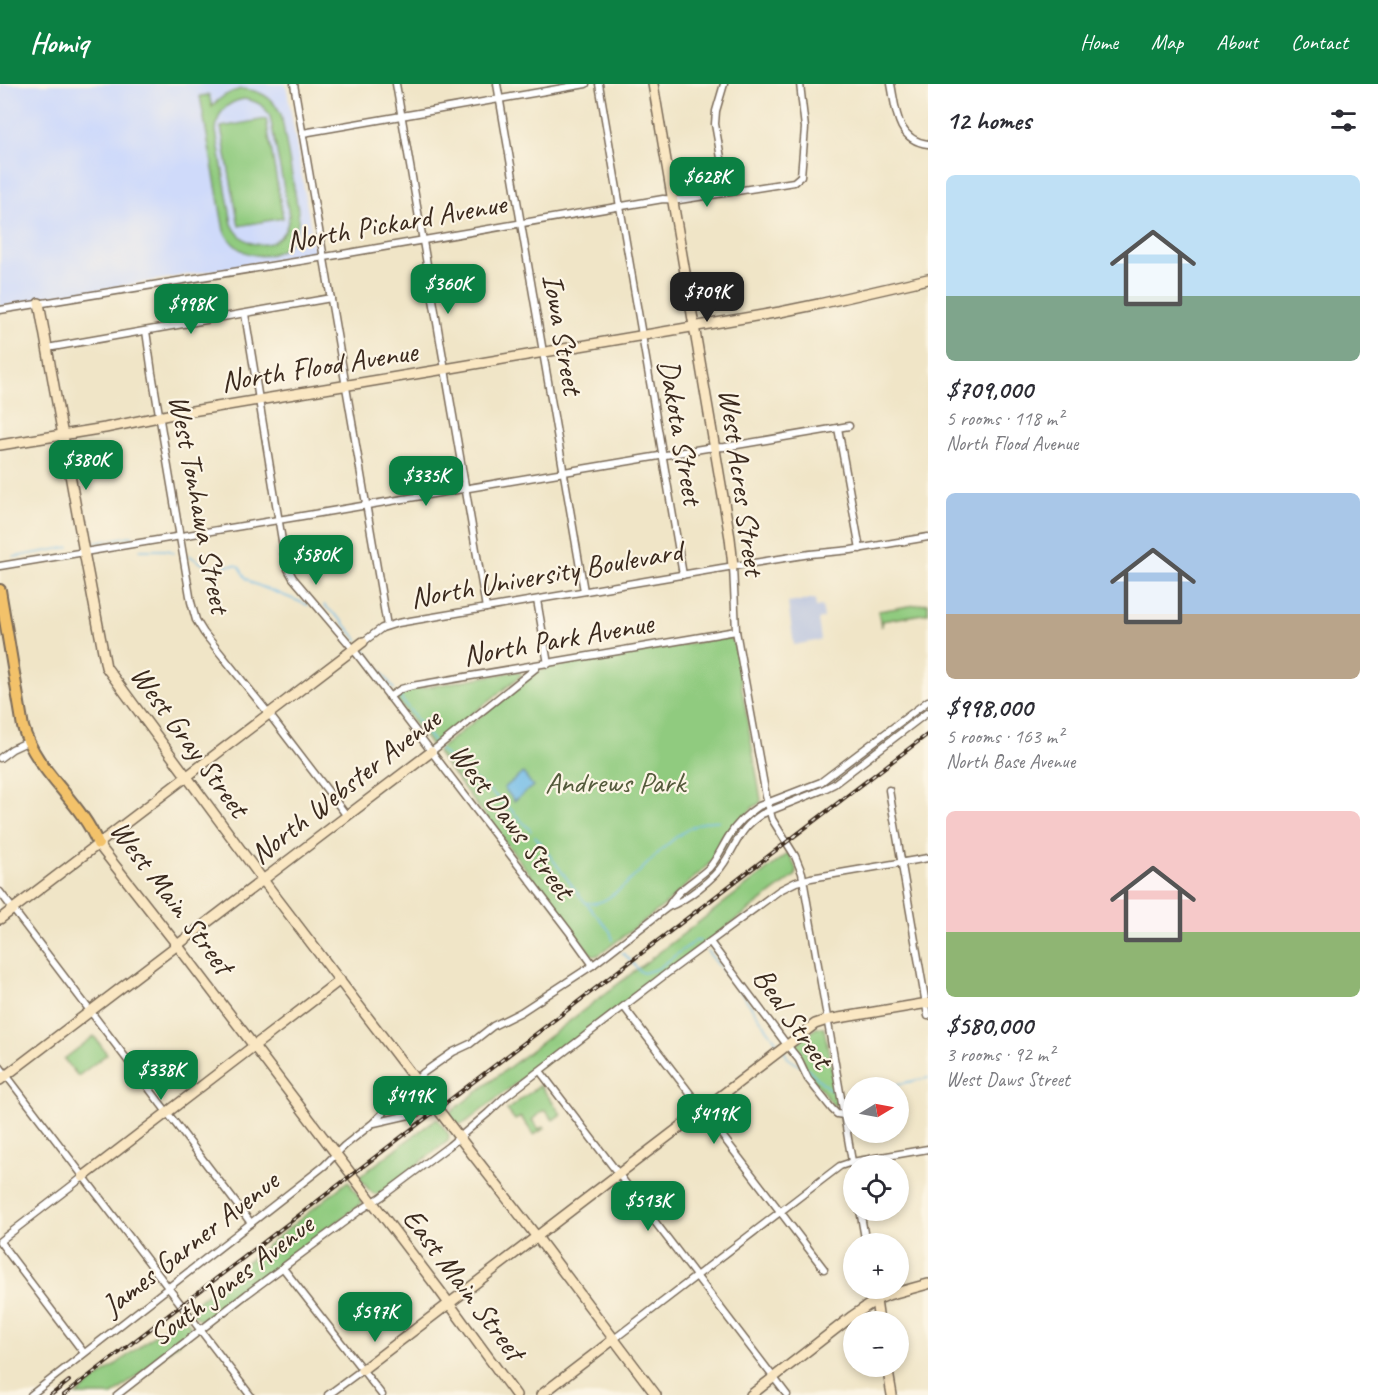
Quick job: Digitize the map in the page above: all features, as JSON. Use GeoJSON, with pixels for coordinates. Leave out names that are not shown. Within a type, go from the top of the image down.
{"type":"FeatureCollection","features":[{"type":"Feature","properties":{"kind":"main road","name":"West Main Street"},"geometry":{"type":"LineString","coordinates":[[0,590],[27,741],[93,830],[98,844]]}},
{"type":"Feature","properties":{"kind":"street"},"geometry":{"type":"LineString","coordinates":[[294,84],[387,626]]}},
{"type":"Feature","properties":{"kind":"street"},"geometry":{"type":"LineString","coordinates":[[396,84],[486,608]]}},
{"type":"Feature","properties":{"kind":"street","name":"Iowa Street"},"geometry":{"type":"LineString","coordinates":[[497,84],[584,591]]}},
{"type":"Feature","properties":{"kind":"street"},"geometry":{"type":"LineString","coordinates":[[303,133],[586,84]]}},
{"type":"Feature","properties":{"kind":"street","name":"Dakota Street"},"geometry":{"type":"LineString","coordinates":[[599,84],[683,575]]}},
{"type":"Feature","properties":{"kind":"street","name":"West Acres Street"},"geometry":{"type":"LineString","coordinates":[[653,84],[715,447],[733,566],[736,632],[770,811],[795,856],[803,881],[843,1109]]}},
{"type":"Feature","properties":{"kind":"street"},"geometry":{"type":"LineString","coordinates":[[724,84],[716,111],[715,124],[727,192]]}},
{"type":"Feature","properties":{"kind":"street","name":"North Pickard Avenue"},"geometry":{"type":"LineString","coordinates":[[0,310],[663,200],[679,200],[794,182],[800,179],[802,172],[806,129],[800,84]]}},
{"type":"Feature","properties":{"kind":"street"},"geometry":{"type":"LineString","coordinates":[[891,84],[897,117],[902,129],[916,141],[928,144]]}},
{"type":"Feature","properties":{"kind":"street","name":"North Flood Avenue"},"geometry":{"type":"LineString","coordinates":[[0,445],[819,304],[928,279]]}},
{"type":"Feature","properties":{"kind":"street"},"geometry":{"type":"LineString","coordinates":[[47,348],[331,298]]}},
{"type":"Feature","properties":{"kind":"street","name":"West Gray Street"},"geometry":{"type":"LineString","coordinates":[[39,303],[106,668],[263,880],[656,1395]]}},
{"type":"Feature","properties":{"kind":"street","name":"West Daws Street"},"geometry":{"type":"LineString","coordinates":[[245,314],[278,520],[285,559],[291,574],[358,646],[390,697],[430,752],[593,965]]}},
{"type":"Feature","properties":{"kind":"street","name":"West Tonhawa Street"},"geometry":{"type":"LineString","coordinates":[[146,331],[195,620],[347,816]]}},
{"type":"Feature","properties":{"kind":"street"},"geometry":{"type":"LineString","coordinates":[[0,566],[564,471],[849,426]]}},
{"type":"Feature","properties":{"kind":"street"},"geometry":{"type":"LineString","coordinates":[[838,428],[860,549]]}},
{"type":"Feature","properties":{"kind":"street","name":"North University Boulevard"},"geometry":{"type":"LineString","coordinates":[[0,919],[374,633],[387,626],[733,566],[860,549],[928,537]]}},
{"type":"Feature","properties":{"kind":"street"},"geometry":{"type":"LineString","coordinates":[[537,600],[545,664]]}},
{"type":"Feature","properties":{"kind":"street","name":"North Park Avenue"},"geometry":{"type":"LineString","coordinates":[[390,697],[401,689],[412,686],[736,632]]}},
{"type":"Feature","properties":{"kind":"street","name":"North Webster Avenue"},"geometry":{"type":"LineString","coordinates":[[3,1078],[347,816],[522,678],[545,664]]}},
{"type":"Feature","properties":{"kind":"street","name":"James Garner Avenue"},"geometry":{"type":"LineString","coordinates":[[668,907],[676,895],[715,860],[743,818],[759,806],[821,782],[928,701]]}},
{"type":"Feature","properties":{"kind":"street","name":"James Garner Avenue"},"geometry":{"type":"LineString","coordinates":[[31,1395],[324,1166],[374,1123],[416,1079],[493,1026],[512,1018],[593,965],[668,907],[681,901],[716,874],[738,837],[754,819],[834,784],[928,712]]}},
{"type":"Feature","properties":{"kind":"street"},"geometry":{"type":"LineString","coordinates":[[0,758],[27,741]]}},
{"type":"Feature","properties":{"kind":"street"},"geometry":{"type":"LineString","coordinates":[[889,790],[928,1016]]}},
{"type":"Feature","properties":{"kind":"street","name":"West Main Street"},"geometry":{"type":"LineString","coordinates":[[98,844],[372,1203]]}},
{"type":"Feature","properties":{"kind":"street","name":"South Jones Avenue"},"geometry":{"type":"LineString","coordinates":[[117,1395],[200,1330],[383,1196],[489,1113],[505,1097],[780,890],[796,882],[928,858]]}},
{"type":"Feature","properties":{"kind":"street"},"geometry":{"type":"LineString","coordinates":[[0,892],[251,1223]]}},
{"type":"Feature","properties":{"kind":"street","name":"Beal Street"},"geometry":{"type":"LineString","coordinates":[[710,942],[783,1048],[799,1060],[804,1073],[831,1109],[837,1114],[843,1115]]}},
{"type":"Feature","properties":{"kind":"street"},"geometry":{"type":"LineString","coordinates":[[84,1353],[0,1241],[340,980]]}},
{"type":"Feature","properties":{"kind":"street"},"geometry":{"type":"LineString","coordinates":[[328,1395],[815,1024],[927,1003]]}},
{"type":"Feature","properties":{"kind":"street"},"geometry":{"type":"LineString","coordinates":[[624,1006],[824,1269]]}},
{"type":"Feature","properties":{"kind":"street"},"geometry":{"type":"LineString","coordinates":[[0,1067],[3,1078],[84,1177],[250,1395]]}},
{"type":"Feature","properties":{"kind":"street"},"geometry":{"type":"LineString","coordinates":[[540,1071],[787,1395]]}},
{"type":"Feature","properties":{"kind":"street","name":"James Garner Avenue"},"geometry":{"type":"LineString","coordinates":[[374,1123],[418,1113],[433,1103]]}},
{"type":"Feature","properties":{"kind":"street"},"geometry":{"type":"LineString","coordinates":[[893,1155],[928,1149]]}},
{"type":"Feature","properties":{"kind":"street"},"geometry":{"type":"LineString","coordinates":[[541,1395],[835,1170],[843,1166]]}},
{"type":"Feature","properties":{"kind":"street","name":"East Main Street"},"geometry":{"type":"LineString","coordinates":[[372,1203],[516,1395]]}},
{"type":"Feature","properties":{"kind":"street"},"geometry":{"type":"LineString","coordinates":[[283,1268],[382,1395]]}},
{"type":"Feature","properties":{"kind":"street"},"geometry":{"type":"LineString","coordinates":[[751,1395],[876,1300],[928,1284]]}},
{"type":"Feature","properties":{"kind":"street"},"geometry":{"type":"LineString","coordinates":[[876,1300],[878,1311]]}},
{"type":"Feature","properties":{"kind":"street"},"geometry":{"type":"LineString","coordinates":[[889,1377],[892,1395]]}},
{"type":"Feature","properties":{"kind":"shaded area"},"geometry":{"type":"Polygon","coordinates":[[[0,84],[286,84],[315,253],[0,307],[0,84]]]}},
{"type":"Feature","properties":{"kind":"shaded area"},"geometry":{"type":"Polygon","coordinates":[[[815,599],[816,607],[822,606],[824,618],[818,620],[821,640],[794,645],[788,603],[815,599]]]}},
{"type":"Feature","properties":{"kind":"green space"},"geometry":{"type":"Polygon","coordinates":[[[241,89],[265,96],[274,103],[281,114],[298,210],[297,226],[292,239],[283,249],[271,254],[258,255],[245,252],[233,244],[224,231],[200,96],[209,95],[212,107],[228,93],[241,89]],[[244,99],[224,109],[218,119],[216,131],[232,224],[238,234],[247,241],[265,244],[281,236],[287,227],[289,215],[270,116],[263,106],[244,99]]]}},
{"type":"Feature","properties":{"kind":"green space"},"geometry":{"type":"Polygon","coordinates":[[[266,119],[283,218],[239,226],[221,127],[266,119]]]}},
{"type":"Feature","properties":{"kind":"green space"},"geometry":{"type":"Polygon","coordinates":[[[928,603],[928,613],[882,621],[881,626],[878,611],[928,603]]]}},
{"type":"Feature","properties":{"kind":"green space","name":"Andrews Park"},"geometry":{"type":"Polygon","coordinates":[[[727,637],[734,642],[760,803],[752,808],[712,861],[666,904],[595,956],[591,954],[437,753],[438,750],[537,672],[550,667],[727,637]]]}},
{"type":"Feature","properties":{"kind":"green space","name":"Andrews Park"},"geometry":{"type":"Polygon","coordinates":[[[517,671],[522,675],[431,746],[395,698],[404,691],[517,671]]]}},
{"type":"Feature","properties":{"kind":"green space"},"geometry":{"type":"Polygon","coordinates":[[[789,853],[796,869],[796,875],[466,1122],[458,1124],[448,1114],[789,853]]]}},
{"type":"Feature","properties":{"kind":"green space"},"geometry":{"type":"Polygon","coordinates":[[[822,1027],[838,1101],[833,1105],[806,1070],[804,1061],[794,1047],[816,1028],[822,1027]]]}},
{"type":"Feature","properties":{"kind":"green space"},"geometry":{"type":"Polygon","coordinates":[[[94,1036],[107,1054],[78,1076],[64,1059],[94,1036]]]}},
{"type":"Feature","properties":{"kind":"green space"},"geometry":{"type":"Polygon","coordinates":[[[540,1085],[561,1114],[553,1120],[545,1110],[541,1112],[532,1120],[539,1129],[544,1126],[545,1128],[534,1135],[521,1117],[515,1120],[507,1110],[540,1085]]]}},
{"type":"Feature","properties":{"kind":"green space"},"geometry":{"type":"Polygon","coordinates":[[[437,1118],[449,1135],[448,1141],[380,1193],[374,1194],[369,1190],[359,1177],[437,1118]]]}},
{"type":"Feature","properties":{"kind":"green space"},"geometry":{"type":"Polygon","coordinates":[[[348,1181],[360,1198],[361,1203],[358,1206],[207,1319],[200,1320],[194,1315],[189,1308],[348,1181]]]}},
{"type":"Feature","properties":{"kind":"green space"},"geometry":{"type":"Polygon","coordinates":[[[182,1314],[190,1325],[187,1336],[113,1395],[76,1395],[182,1314]]]}},
{"type":"Feature","properties":{"kind":"water"},"geometry":{"type":"Polygon","coordinates":[[[523,773],[533,786],[514,801],[504,788],[523,773]]]}},
{"type":"Feature","properties":{"kind":"waterway"},"geometry":{"type":"LineString","coordinates":[[94,543],[133,537]]}},
{"type":"Feature","properties":{"kind":"waterway"},"geometry":{"type":"LineString","coordinates":[[14,557],[69,547]]}},
{"type":"Feature","properties":{"kind":"waterway"},"geometry":{"type":"LineString","coordinates":[[140,550],[168,550],[174,553]]}},
{"type":"Feature","properties":{"kind":"waterway"},"geometry":{"type":"LineString","coordinates":[[189,555],[211,566],[236,565],[252,583],[308,605]]}},
{"type":"Feature","properties":{"kind":"waterway"},"geometry":{"type":"LineString","coordinates":[[324,605],[358,640]]}},
{"type":"Feature","properties":{"kind":"waterway"},"geometry":{"type":"LineString","coordinates":[[362,646],[394,689]]}},
{"type":"Feature","properties":{"kind":"waterway"},"geometry":{"type":"LineString","coordinates":[[399,696],[435,744]]}},
{"type":"Feature","properties":{"kind":"waterway"},"geometry":{"type":"LineString","coordinates":[[439,749],[501,800],[531,831]]}},
{"type":"Feature","properties":{"kind":"waterway"},"geometry":{"type":"LineString","coordinates":[[586,903],[605,900],[615,893],[677,836],[705,822],[720,821]]}},
{"type":"Feature","properties":{"kind":"waterway"},"geometry":{"type":"LineString","coordinates":[[535,836],[580,896],[610,931],[613,940]]}},
{"type":"Feature","properties":{"kind":"waterway"},"geometry":{"type":"LineString","coordinates":[[622,953],[643,973],[657,969],[695,941],[700,941]]}},
{"type":"Feature","properties":{"kind":"waterway"},"geometry":{"type":"LineString","coordinates":[[707,951],[779,1045]]}},
{"type":"Feature","properties":{"kind":"waterway"},"geometry":{"type":"LineString","coordinates":[[784,1051],[788,1058],[800,1066]]}},
{"type":"Feature","properties":{"kind":"waterway"},"geometry":{"type":"LineString","coordinates":[[805,1066],[835,1093]]}},
{"type":"Feature","properties":{"kind":"waterway"},"geometry":{"type":"LineString","coordinates":[[909,1082],[928,1078]]}},
{"type":"Feature","properties":{"kind":"railway"},"geometry":{"type":"LineString","coordinates":[[64,1395],[928,734]]}},
{"type":"Feature","properties":{"kind":"railway"},"geometry":{"type":"LineString","coordinates":[[51,1395],[69,1381]]}}]}
